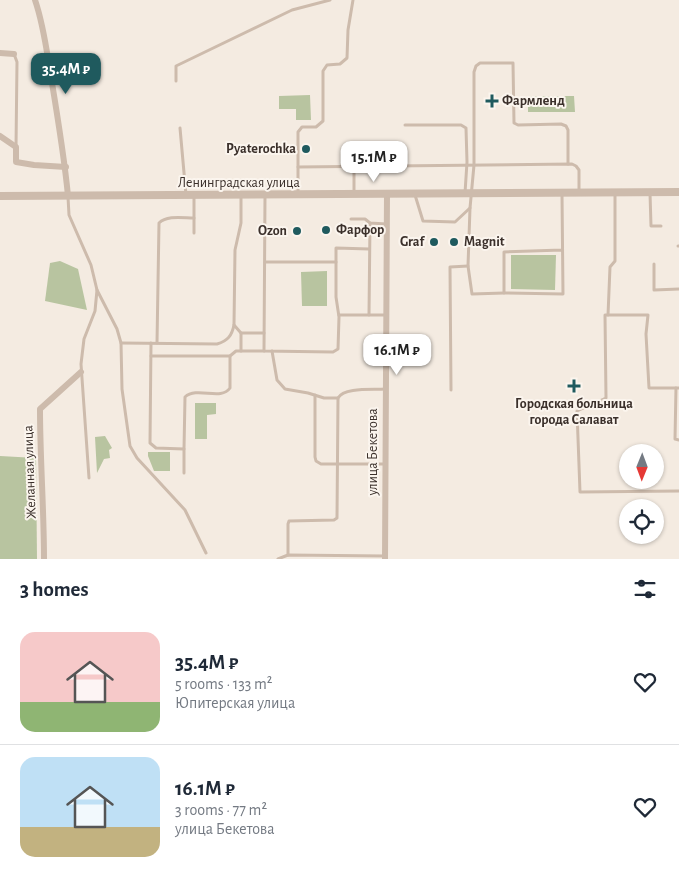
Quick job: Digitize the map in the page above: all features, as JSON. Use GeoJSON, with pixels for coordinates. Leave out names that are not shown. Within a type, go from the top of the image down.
{"type":"FeatureCollection","features":[{"type":"Feature","properties":{"kind":"street"},"geometry":{"type":"LineString","coordinates":[[34,0],[42,19],[66,167],[68,196]]}},
{"type":"Feature","properties":{"kind":"street"},"geometry":{"type":"LineString","coordinates":[[0,53],[14,54]]}},
{"type":"Feature","properties":{"kind":"street"},"geometry":{"type":"LineString","coordinates":[[0,136],[16,147],[16,162],[66,167]]}},
{"type":"Feature","properties":{"kind":"street","name":"Ленинградская улица"},"geometry":{"type":"LineString","coordinates":[[0,196],[679,192]]}},
{"type":"Feature","properties":{"kind":"street","name":"улица Бекетова"},"geometry":{"type":"LineString","coordinates":[[385,557],[387,194]]}},
{"type":"Feature","properties":{"kind":"street","name":"Желанная улица"},"geometry":{"type":"LineString","coordinates":[[44,559],[40,409],[81,372]]}},
{"type":"Feature","properties":{"kind":"lane"},"geometry":{"type":"LineString","coordinates":[[176,81],[176,66],[292,10],[330,0]]}},
{"type":"Feature","properties":{"kind":"lane"},"geometry":{"type":"LineString","coordinates":[[298,195],[299,130],[316,127],[323,120],[324,69],[330,64],[340,64],[347,58],[348,30],[353,0]]}},
{"type":"Feature","properties":{"kind":"lane"},"geometry":{"type":"LineString","coordinates":[[14,54],[17,62],[16,147]]}},
{"type":"Feature","properties":{"kind":"lane"},"geometry":{"type":"LineString","coordinates":[[469,194],[474,165],[474,72],[478,64],[513,63],[513,119],[515,124],[561,124],[566,126],[568,130],[568,164]]}},
{"type":"Feature","properties":{"kind":"lane"},"geometry":{"type":"LineString","coordinates":[[405,125],[464,126],[467,131],[470,208],[468,266],[472,294],[563,294],[562,193]]}},
{"type":"Feature","properties":{"kind":"lane"},"geometry":{"type":"LineString","coordinates":[[180,128],[194,218],[194,233]]}},
{"type":"Feature","properties":{"kind":"lane"},"geometry":{"type":"LineString","coordinates":[[298,166],[568,164],[574,165],[579,169],[579,193]]}},
{"type":"Feature","properties":{"kind":"lane"},"geometry":{"type":"LineString","coordinates":[[354,166],[354,194]]}},
{"type":"Feature","properties":{"kind":"lane"},"geometry":{"type":"LineString","coordinates":[[650,192],[651,226],[661,226]]}},
{"type":"Feature","properties":{"kind":"lane"},"geometry":{"type":"LineString","coordinates":[[615,193],[615,261],[610,267],[608,315],[605,315],[606,398],[577,411],[580,492],[679,492]]}},
{"type":"Feature","properties":{"kind":"lane"},"geometry":{"type":"LineString","coordinates":[[414,194],[423,221],[455,222],[470,208]]}},
{"type":"Feature","properties":{"kind":"lane"},"geometry":{"type":"LineString","coordinates":[[122,343],[217,344],[230,336],[234,325],[235,250],[240,231],[241,195]]}},
{"type":"Feature","properties":{"kind":"lane"},"geometry":{"type":"LineString","coordinates":[[264,351],[265,195]]}},
{"type":"Feature","properties":{"kind":"lane"},"geometry":{"type":"LineString","coordinates":[[68,196],[70,216],[91,265],[97,290],[122,343],[122,388],[130,446],[137,458],[185,510],[206,553]]}},
{"type":"Feature","properties":{"kind":"lane"},"geometry":{"type":"LineString","coordinates":[[157,343],[159,224],[163,219],[168,218],[194,218]]}},
{"type":"Feature","properties":{"kind":"lane"},"geometry":{"type":"LineString","coordinates":[[351,219],[365,220],[370,224],[387,224]]}},
{"type":"Feature","properties":{"kind":"lane"},"geometry":{"type":"LineString","coordinates":[[369,315],[370,224]]}},
{"type":"Feature","properties":{"kind":"lane"},"geometry":{"type":"LineString","coordinates":[[151,356],[230,356],[235,352],[241,351],[336,351],[339,346],[339,315],[336,297],[336,248],[369,248]]}},
{"type":"Feature","properties":{"kind":"lane"},"geometry":{"type":"LineString","coordinates":[[504,293],[504,252],[562,250]]}},
{"type":"Feature","properties":{"kind":"lane"},"geometry":{"type":"LineString","coordinates":[[265,262],[336,262]]}},
{"type":"Feature","properties":{"kind":"lane"},"geometry":{"type":"LineString","coordinates":[[654,264],[654,290],[679,289]]}},
{"type":"Feature","properties":{"kind":"lane"},"geometry":{"type":"LineString","coordinates":[[451,390],[450,267],[468,266]]}},
{"type":"Feature","properties":{"kind":"lane"},"geometry":{"type":"LineString","coordinates":[[89,478],[81,372],[82,347],[95,311],[97,290]]}},
{"type":"Feature","properties":{"kind":"lane"},"geometry":{"type":"LineString","coordinates":[[339,315],[387,315]]}},
{"type":"Feature","properties":{"kind":"lane"},"geometry":{"type":"LineString","coordinates":[[608,315],[648,315],[646,334],[649,388],[677,388],[675,438],[679,440]]}},
{"type":"Feature","properties":{"kind":"lane"},"geometry":{"type":"LineString","coordinates":[[234,325],[241,333],[241,351]]}},
{"type":"Feature","properties":{"kind":"lane"},"geometry":{"type":"LineString","coordinates":[[241,333],[264,333]]}},
{"type":"Feature","properties":{"kind":"lane"},"geometry":{"type":"LineString","coordinates":[[151,343],[151,445],[156,448],[184,449]]}},
{"type":"Feature","properties":{"kind":"lane"},"geometry":{"type":"LineString","coordinates":[[272,352],[275,375],[282,387],[291,391],[305,392],[324,398],[338,398]]}},
{"type":"Feature","properties":{"kind":"lane"},"geometry":{"type":"LineString","coordinates":[[184,473],[185,397],[193,393],[223,393],[228,391],[230,388],[230,356]]}},
{"type":"Feature","properties":{"kind":"lane"},"geometry":{"type":"LineString","coordinates":[[288,555],[289,521],[334,520],[338,518],[338,398],[342,393],[348,391],[386,389]]}},
{"type":"Feature","properties":{"kind":"lane"},"geometry":{"type":"LineString","coordinates":[[315,395],[315,460],[321,464],[386,464]]}},
{"type":"Feature","properties":{"kind":"lane"},"geometry":{"type":"LineString","coordinates":[[278,559],[288,555],[385,557]]}},
{"type":"Feature","properties":{"kind":"green space"},"geometry":{"type":"Polygon","coordinates":[[[310,95],[311,120],[296,120],[296,109],[279,109],[279,96],[310,95]]]}},
{"type":"Feature","properties":{"kind":"green space"},"geometry":{"type":"Polygon","coordinates":[[[528,96],[574,96],[575,112],[528,112],[528,96]]]}},
{"type":"Feature","properties":{"kind":"green space"},"geometry":{"type":"Polygon","coordinates":[[[511,255],[556,255],[555,290],[511,289],[511,255]]]}},
{"type":"Feature","properties":{"kind":"green space"},"geometry":{"type":"Polygon","coordinates":[[[60,261],[78,269],[87,310],[45,301],[50,263],[60,261]]]}},
{"type":"Feature","properties":{"kind":"green space"},"geometry":{"type":"Polygon","coordinates":[[[327,271],[327,306],[302,306],[301,272],[327,271]]]}},
{"type":"Feature","properties":{"kind":"green space"},"geometry":{"type":"Polygon","coordinates":[[[195,403],[216,403],[216,414],[207,415],[207,439],[195,439],[195,403]]]}},
{"type":"Feature","properties":{"kind":"green space"},"geometry":{"type":"Polygon","coordinates":[[[105,436],[112,448],[109,450],[110,458],[104,459],[97,473],[95,437],[105,436]]]}},
{"type":"Feature","properties":{"kind":"green space"},"geometry":{"type":"Polygon","coordinates":[[[148,452],[170,452],[170,471],[154,471],[148,452]]]}},
{"type":"Feature","properties":{"kind":"green space"},"geometry":{"type":"Polygon","coordinates":[[[0,456],[36,458],[37,559],[0,559],[0,456]]]}},
{"type":"Feature","properties":{"kind":"place","name":"Фармленд"},"geometry":{"type":"Point","coordinates":[492,101]}},
{"type":"Feature","properties":{"kind":"place","name":"Pyaterochka"},"geometry":{"type":"Point","coordinates":[306,149]}},
{"type":"Feature","properties":{"kind":"place","name":"Фарфор"},"geometry":{"type":"Point","coordinates":[326,230]}},
{"type":"Feature","properties":{"kind":"place","name":"Ozon"},"geometry":{"type":"Point","coordinates":[297,231]}},
{"type":"Feature","properties":{"kind":"place","name":"Graf"},"geometry":{"type":"Point","coordinates":[434,242]}},
{"type":"Feature","properties":{"kind":"place","name":"Magnit"},"geometry":{"type":"Point","coordinates":[454,242]}},
{"type":"Feature","properties":{"kind":"place","name":"Городская больница города Салават"},"geometry":{"type":"Point","coordinates":[574,386]}}]}
